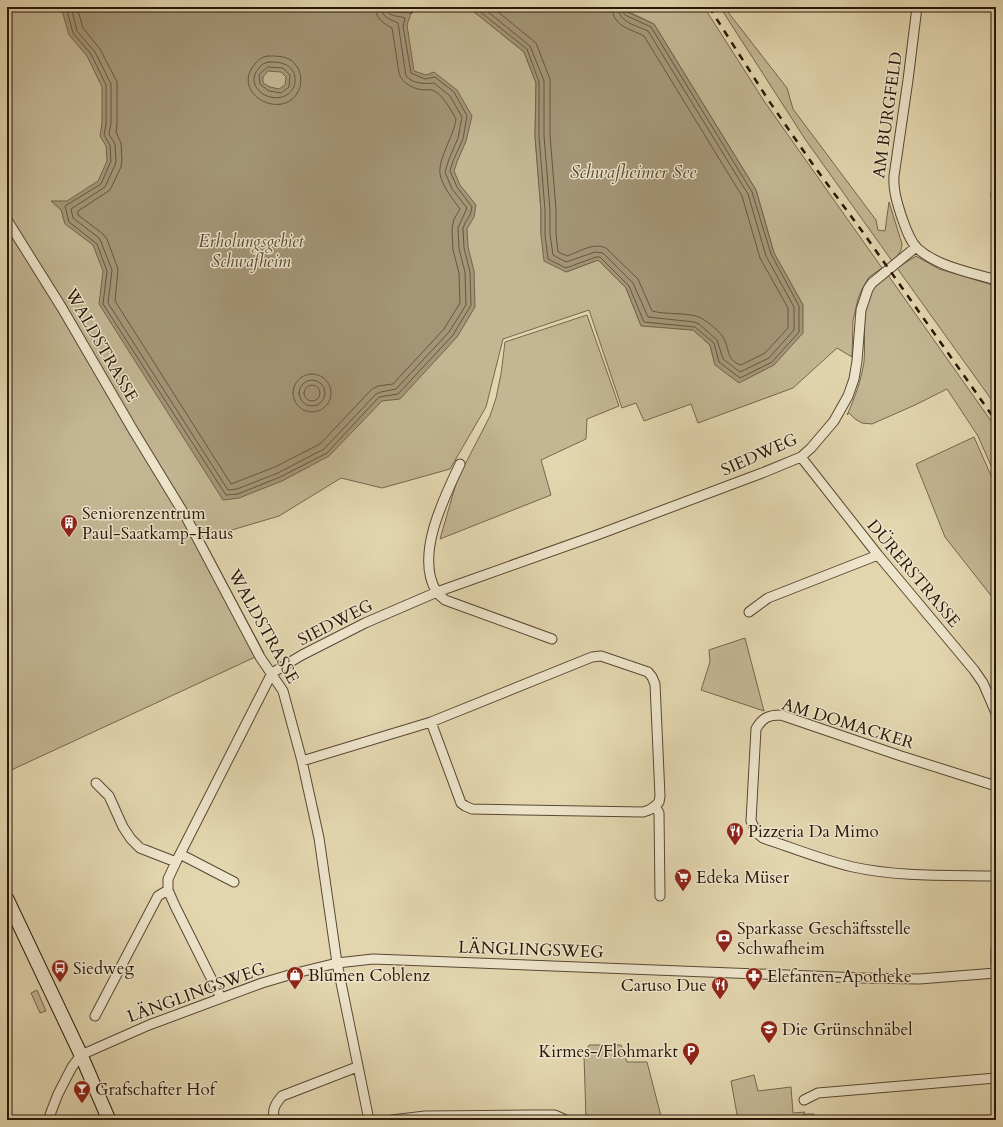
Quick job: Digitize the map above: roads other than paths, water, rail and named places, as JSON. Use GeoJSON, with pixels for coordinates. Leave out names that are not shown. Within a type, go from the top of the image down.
{"type":"FeatureCollection","features":[{"type":"Feature","properties":{"kind":"main road"},"geometry":{"type":"LineString","coordinates":[[7,899],[81,1056],[109,1120]]}},
{"type":"Feature","properties":{"kind":"street","name":"AM BURGFELD"},"geometry":{"type":"LineString","coordinates":[[916,247],[904,225],[893,187],[917,7]]}},
{"type":"Feature","properties":{"kind":"street","name":"WALDSTRASSE"},"geometry":{"type":"LineString","coordinates":[[7,220],[62,308],[130,426],[186,517],[260,657],[283,691],[302,761],[320,838],[337,963],[369,1120]]}},
{"type":"Feature","properties":{"kind":"street"},"geometry":{"type":"LineString","coordinates":[[916,247],[939,262],[996,280]]}},
{"type":"Feature","properties":{"kind":"street","name":"SIEDWEG"},"geometry":{"type":"LineString","coordinates":[[272,673],[302,655],[365,623],[437,592],[604,532],[801,457],[811,448],[834,421],[848,396],[854,379],[857,361],[861,310],[868,289],[872,283],[916,247]]}},
{"type":"Feature","properties":{"kind":"street","name":"DÜRERSTRASSE"},"geometry":{"type":"LineString","coordinates":[[801,457],[878,555],[974,670],[987,690],[996,713]]}},
{"type":"Feature","properties":{"kind":"street"},"geometry":{"type":"LineString","coordinates":[[460,464],[441,507],[430,546],[428,562],[432,581],[437,592],[445,600],[552,639]]}},
{"type":"Feature","properties":{"kind":"street"},"geometry":{"type":"LineString","coordinates":[[749,612],[768,598],[878,555]]}},
{"type":"Feature","properties":{"kind":"street"},"geometry":{"type":"LineString","coordinates":[[302,761],[431,722],[592,656],[601,656],[648,672],[655,684],[660,796],[659,802],[649,810],[643,812],[472,809],[461,803],[431,722]]}},
{"type":"Feature","properties":{"kind":"street"},"geometry":{"type":"LineString","coordinates":[[220,998],[168,890],[168,879],[272,673]]}},
{"type":"Feature","properties":{"kind":"street","name":"AM DOMACKER"},"geometry":{"type":"LineString","coordinates":[[996,786],[780,715],[768,716],[756,729],[751,821],[757,833],[763,838],[827,860],[867,869],[901,873],[996,876]]}},
{"type":"Feature","properties":{"kind":"street"},"geometry":{"type":"LineString","coordinates":[[96,783],[109,796],[123,827],[131,839],[140,848],[178,858],[234,882]]}},
{"type":"Feature","properties":{"kind":"street"},"geometry":{"type":"LineString","coordinates":[[655,806],[659,814],[660,896]]}},
{"type":"Feature","properties":{"kind":"street"},"geometry":{"type":"LineString","coordinates":[[95,1016],[158,896],[168,890]]}},
{"type":"Feature","properties":{"kind":"street"},"geometry":{"type":"LineString","coordinates":[[996,950],[996,963]]}},
{"type":"Feature","properties":{"kind":"street","name":"LÄNGLINGSWEG"},"geometry":{"type":"LineString","coordinates":[[81,1056],[149,1025],[220,998],[296,973],[337,963],[373,959],[862,978],[919,979],[996,974]]}},
{"type":"Feature","properties":{"kind":"street"},"geometry":{"type":"LineString","coordinates":[[48,1120],[58,1094],[72,1067],[81,1056]]}},
{"type":"Feature","properties":{"kind":"street"},"geometry":{"type":"LineString","coordinates":[[275,1120],[275,1104],[282,1096],[357,1067]]}},
{"type":"Feature","properties":{"kind":"street"},"geometry":{"type":"LineString","coordinates":[[804,1100],[818,1093],[996,1078]]}},
{"type":"Feature","properties":{"kind":"street"},"geometry":{"type":"LineString","coordinates":[[392,1120],[419,1116],[510,1115],[554,1116],[566,1120]]}},
{"type":"Feature","properties":{"kind":"water"},"geometry":{"type":"Polygon","coordinates":[[[61,7],[389,7],[393,12],[411,13],[407,25],[414,71],[426,75],[434,72],[457,90],[472,116],[466,141],[454,171],[460,185],[476,205],[474,217],[467,229],[468,247],[474,271],[475,307],[457,337],[400,399],[382,401],[329,456],[282,481],[239,498],[223,500],[99,304],[103,271],[93,245],[65,224],[61,210],[51,201],[67,201],[98,181],[107,161],[106,146],[100,136],[102,123],[102,87],[87,56],[69,35],[61,7]],[[268,71],[263,77],[263,83],[270,87],[279,89],[285,85],[286,77],[281,72],[268,71]]]}},
{"type":"Feature","properties":{"kind":"water","name":"Schwafheimer See"},"geometry":{"type":"Polygon","coordinates":[[[468,7],[627,7],[627,12],[654,24],[756,190],[774,253],[803,305],[803,333],[774,365],[739,383],[715,365],[710,345],[693,330],[641,326],[626,288],[598,260],[566,272],[544,261],[535,136],[536,83],[524,52],[468,7]]]}},
{"type":"Feature","properties":{"kind":"waterway"},"geometry":{"type":"LineString","coordinates":[[411,13],[417,7]]}},
{"type":"Feature","properties":{"kind":"railway"},"geometry":{"type":"LineString","coordinates":[[709,7],[769,101],[814,166],[862,231],[996,421]]}},
{"type":"Feature","properties":{"kind":"place","name":"Seniorenzentrum Paul-Saatkamp-Haus"},"geometry":{"type":"Point","coordinates":[69,538]}},
{"type":"Feature","properties":{"kind":"place","name":"Pizzeria Da Mimo"},"geometry":{"type":"Point","coordinates":[735,846]}},
{"type":"Feature","properties":{"kind":"place","name":"Edeka Müser"},"geometry":{"type":"Point","coordinates":[683,892]}},
{"type":"Feature","properties":{"kind":"place","name":"Sparkasse Geschäftsstelle Schwafheim"},"geometry":{"type":"Point","coordinates":[724,953]}},
{"type":"Feature","properties":{"kind":"place","name":"Siedweg"},"geometry":{"type":"Point","coordinates":[60,983]}},
{"type":"Feature","properties":{"kind":"place","name":"Blumen Coblenz"},"geometry":{"type":"Point","coordinates":[295,990]}},
{"type":"Feature","properties":{"kind":"place","name":"Elefanten-Apotheke"},"geometry":{"type":"Point","coordinates":[754,991]}},
{"type":"Feature","properties":{"kind":"place","name":"Caruso Due"},"geometry":{"type":"Point","coordinates":[720,1000]}},
{"type":"Feature","properties":{"kind":"place","name":"Die Grünschnäbel"},"geometry":{"type":"Point","coordinates":[769,1044]}},
{"type":"Feature","properties":{"kind":"place","name":"Kirmes-/Flohmarkt"},"geometry":{"type":"Point","coordinates":[691,1066]}},
{"type":"Feature","properties":{"kind":"place","name":"Grafschafter Hof"},"geometry":{"type":"Point","coordinates":[82,1104]}},
{"type":"Feature","properties":{"kind":"park label","name":"Erholungsgebiet Schwafheim"},"geometry":{"type":"Point","coordinates":[251,251]}}]}
